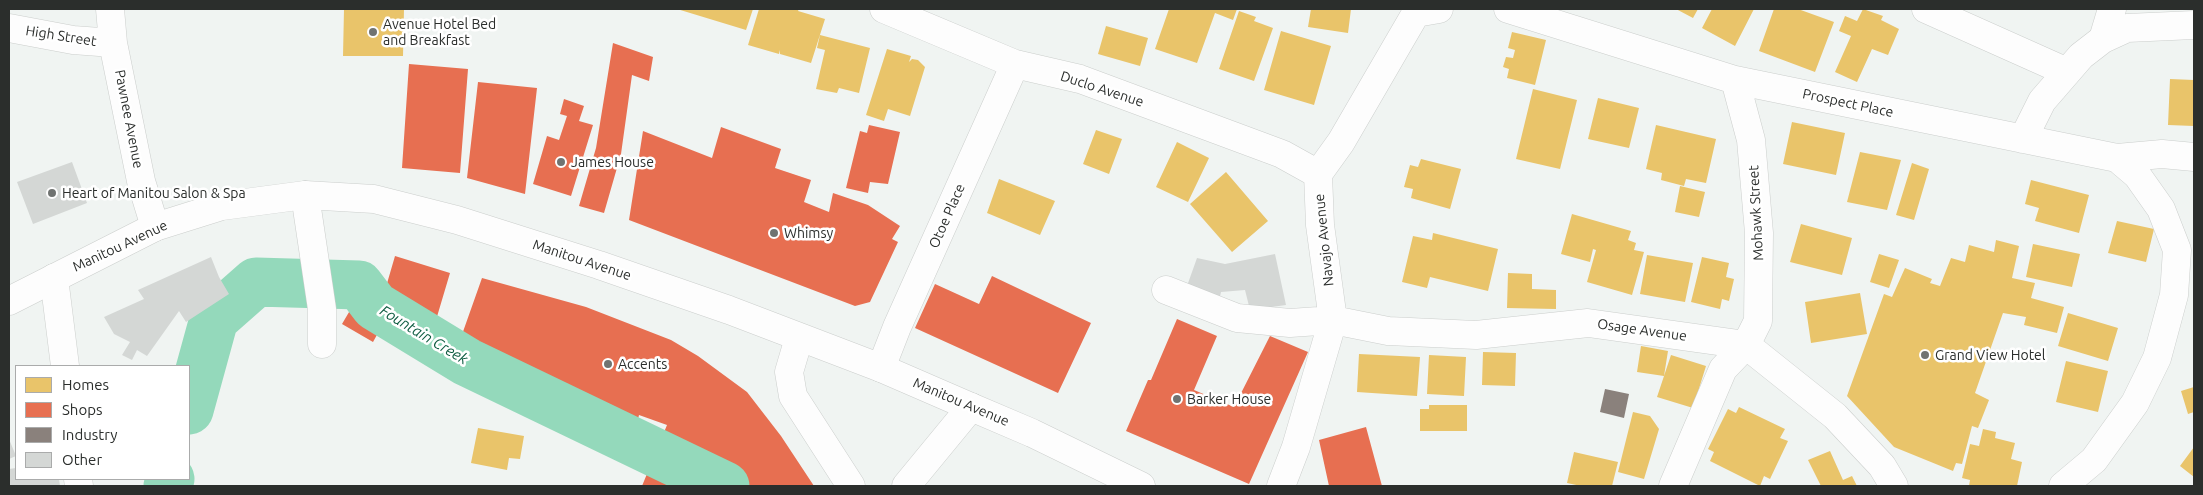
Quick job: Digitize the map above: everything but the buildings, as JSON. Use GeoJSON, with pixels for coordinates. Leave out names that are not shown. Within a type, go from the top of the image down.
{"type":"FeatureCollection","features":[{"type":"Feature","properties":{"kind":"street","name":"Pawnee Avenue"},"geometry":{"type":"LineString","coordinates":[[110,9],[113,43],[141,182],[155,227]]}},
{"type":"Feature","properties":{"kind":"street","name":"Duclo Avenue"},"geometry":{"type":"LineString","coordinates":[[884,9],[1015,64],[1080,79],[1282,154],[1318,174]]}},
{"type":"Feature","properties":{"kind":"street","name":"Prospect Place"},"geometry":{"type":"LineString","coordinates":[[1508,9],[1734,80],[2117,158],[2162,154],[2194,157]]}},
{"type":"Feature","properties":{"kind":"street"},"geometry":{"type":"LineString","coordinates":[[1926,9],[2067,72]]}},
{"type":"Feature","properties":{"kind":"street"},"geometry":{"type":"LineString","coordinates":[[2104,39],[2112,9]]}},
{"type":"Feature","properties":{"kind":"street","name":"Navajo Avenue"},"geometry":{"type":"LineString","coordinates":[[1281,486],[1296,448],[1332,320],[1320,225],[1318,174],[1423,10]]}},
{"type":"Feature","properties":{"kind":"street"},"geometry":{"type":"LineString","coordinates":[[2023,139],[2042,102],[2081,56],[2104,39],[2126,28],[2194,25]]}},
{"type":"Feature","properties":{"kind":"street","name":"High Street"},"geometry":{"type":"LineString","coordinates":[[9,28],[73,40],[113,43]]}},
{"type":"Feature","properties":{"kind":"street","name":"Otoe Place"},"geometry":{"type":"LineString","coordinates":[[881,368],[897,327],[1015,64]]}},
{"type":"Feature","properties":{"kind":"street","name":"Mohawk Street"},"geometry":{"type":"LineString","coordinates":[[1673,486],[1723,370],[1746,345],[1758,321],[1759,233],[1751,140],[1734,80]]}},
{"type":"Feature","properties":{"kind":"street"},"geometry":{"type":"LineString","coordinates":[[2063,486],[2094,460],[2135,404],[2157,358],[2174,295],[2177,250],[2161,209],[2137,175],[2117,158]]}},
{"type":"Feature","properties":{"kind":"street"},"geometry":{"type":"LineString","coordinates":[[305,195],[322,309],[322,344]]}},
{"type":"Feature","properties":{"kind":"street","name":"Manitou Avenue"},"geometry":{"type":"LineString","coordinates":[[9,301],[155,227],[222,206],[305,195],[374,199],[457,220],[608,268],[729,310],[881,368],[1032,433],[1141,486]]}},
{"type":"Feature","properties":{"kind":"street"},"geometry":{"type":"LineString","coordinates":[[54,278],[66,364]]}},
{"type":"Feature","properties":{"kind":"street","name":"Osage Avenue"},"geometry":{"type":"LineString","coordinates":[[1166,290],[1237,318],[1290,323],[1332,320],[1388,331],[1476,335],[1588,322],[1746,345]]}},
{"type":"Feature","properties":{"kind":"street"},"geometry":{"type":"LineString","coordinates":[[799,338],[789,372],[793,396],[851,486]]}},
{"type":"Feature","properties":{"kind":"street"},"geometry":{"type":"LineString","coordinates":[[1746,345],[1835,416],[1882,466],[1894,486]]}},
{"type":"Feature","properties":{"kind":"street"},"geometry":{"type":"LineString","coordinates":[[906,486],[971,407]]}},
{"type":"Feature","properties":{"kind":"waterway","name":"Fountain Creek"},"geometry":{"type":"LineString","coordinates":[[190,406],[214,319],[256,282],[359,285],[375,306],[467,362],[725,486]]}},
{"type":"Feature","properties":{"kind":"waterway","name":"Fountain Creek"},"geometry":{"type":"LineString","coordinates":[[168,486],[170,480]]}},
{"type":"Feature","properties":{"kind":"place","name":"Avenue Hotel Bed and Breakfast"},"geometry":{"type":"Point","coordinates":[373,32]}},
{"type":"Feature","properties":{"kind":"place","name":"James House"},"geometry":{"type":"Point","coordinates":[561,162]}},
{"type":"Feature","properties":{"kind":"place","name":"Heart of Manitou Salon & Spa"},"geometry":{"type":"Point","coordinates":[52,193]}},
{"type":"Feature","properties":{"kind":"place","name":"Whimsy"},"geometry":{"type":"Point","coordinates":[774,233]}},
{"type":"Feature","properties":{"kind":"place","name":"Grand View Hotel"},"geometry":{"type":"Point","coordinates":[1925,355]}},
{"type":"Feature","properties":{"kind":"place","name":"Accents"},"geometry":{"type":"Point","coordinates":[608,364]}},
{"type":"Feature","properties":{"kind":"place","name":"Barker House"},"geometry":{"type":"Point","coordinates":[1177,399]}}]}
